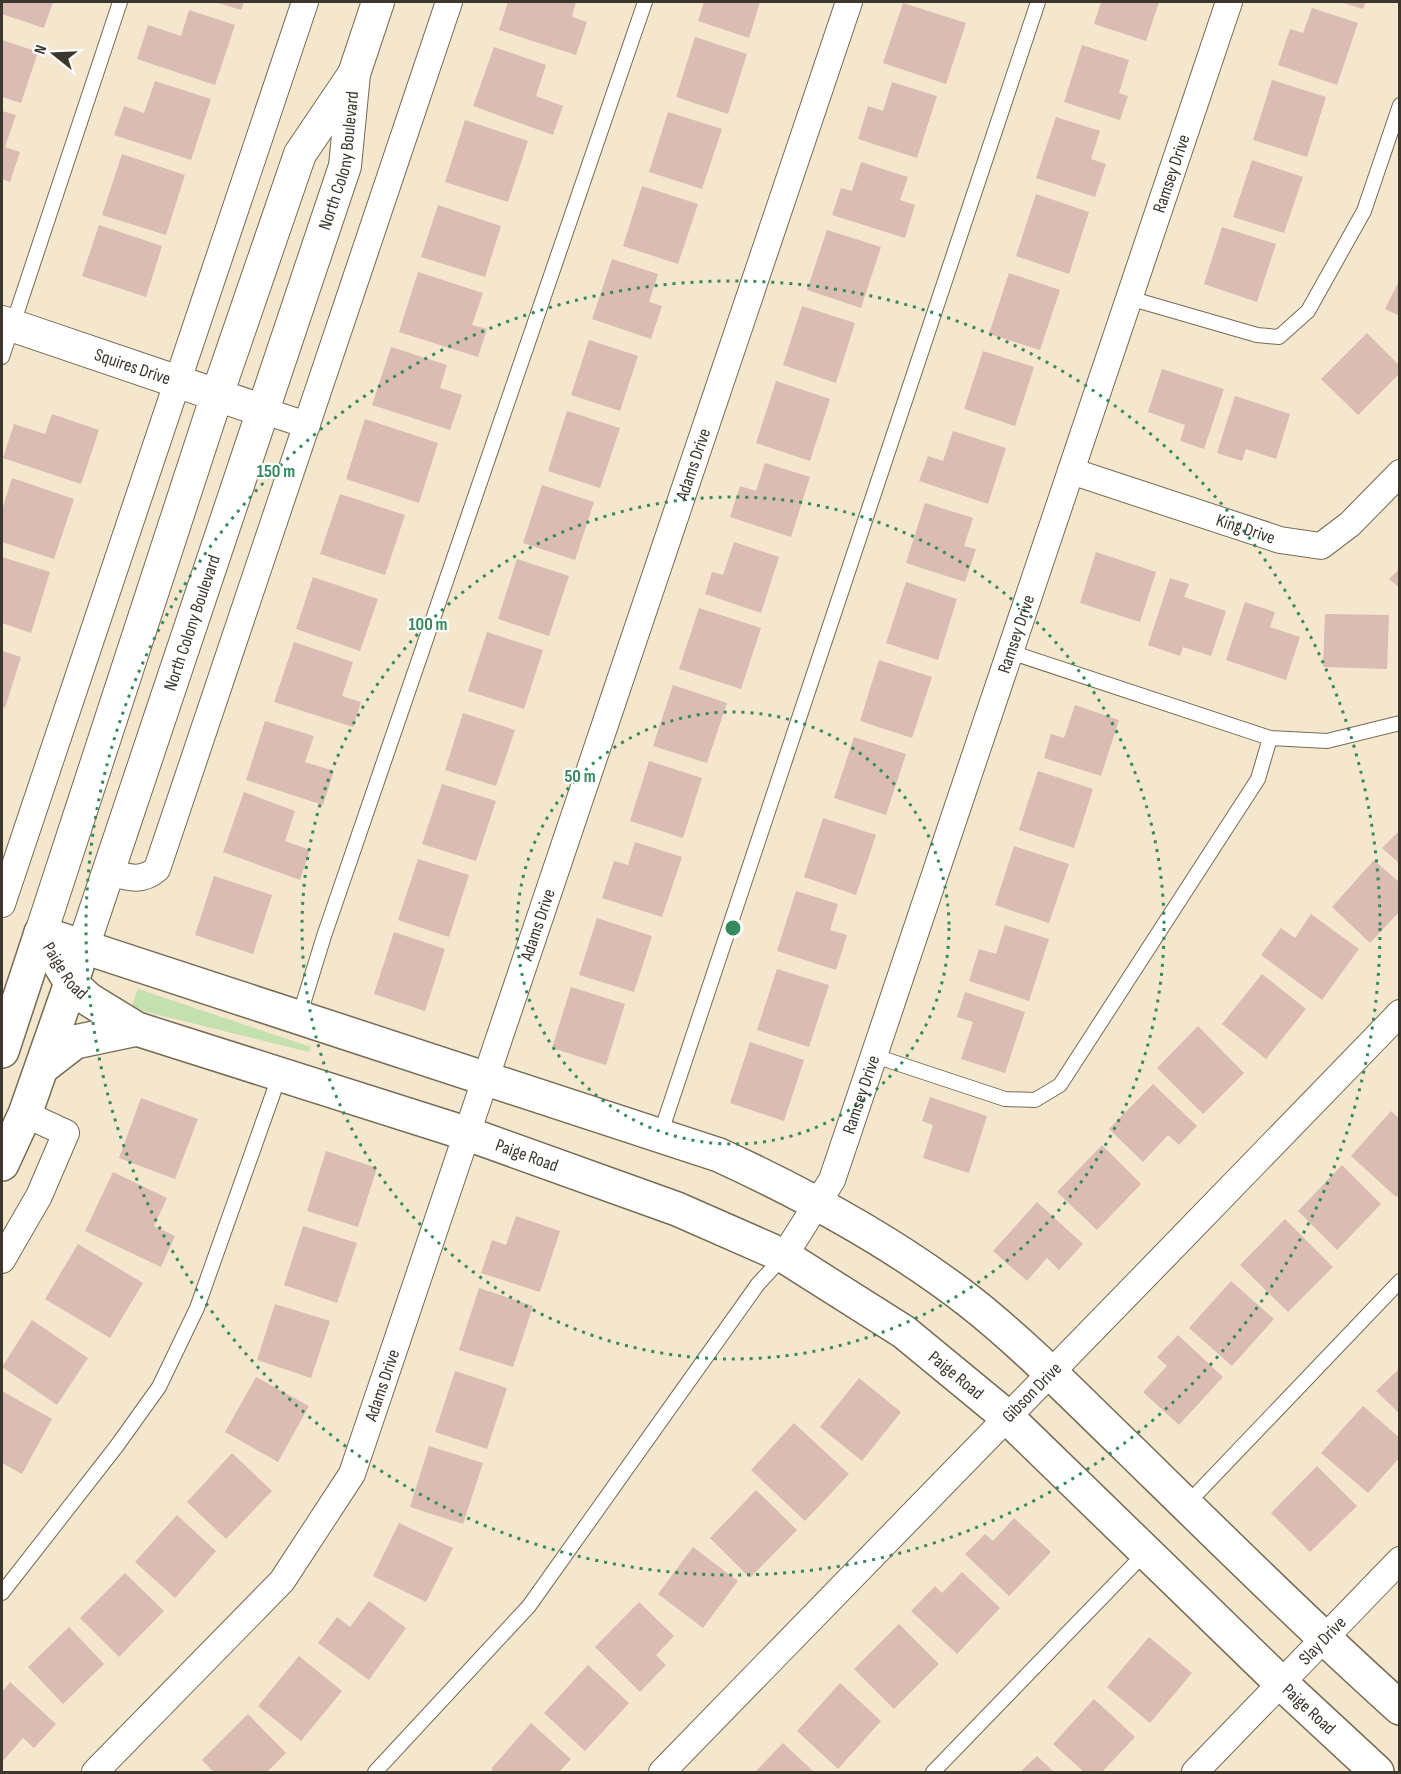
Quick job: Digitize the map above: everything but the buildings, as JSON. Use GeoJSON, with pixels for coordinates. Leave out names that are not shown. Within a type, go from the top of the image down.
{"type":"FeatureCollection","features":[{"type":"Feature","properties":{"kind":"main road","name":"Paige Road"},"geometry":{"type":"LineString","coordinates":[[41,933],[719,1155],[773,1180],[897,1250],[969,1301],[1051,1374],[1323,1639],[1400,1708]]}},
{"type":"Feature","properties":{"kind":"main road","name":"Paige Road"},"geometry":{"type":"LineString","coordinates":[[41,933],[72,983],[88,999],[137,1029],[468,1134],[677,1209],[784,1256],[904,1332],[1006,1416],[1377,1773]]}},
{"type":"Feature","properties":{"kind":"main road","name":"North Colony Boulevard"},"geometry":{"type":"LineString","coordinates":[[2,1051],[41,933]]}},
{"type":"Feature","properties":{"kind":"main road","name":"North Colony Boulevard"},"geometry":{"type":"LineString","coordinates":[[2,1164],[44,1066],[83,947]]}},
{"type":"Feature","properties":{"kind":"main road"},"geometry":{"type":"LineString","coordinates":[[44,1066],[75,1042],[137,1029]]}},
{"type":"Feature","properties":{"kind":"street"},"geometry":{"type":"LineString","coordinates":[[2,904],[305,2]]}},
{"type":"Feature","properties":{"kind":"street","name":"North Colony Boulevard"},"geometry":{"type":"LineString","coordinates":[[83,947],[345,166],[354,74],[378,2]]}},
{"type":"Feature","properties":{"kind":"street"},"geometry":{"type":"LineString","coordinates":[[108,872],[137,880],[150,876],[157,869],[449,2]]}},
{"type":"Feature","properties":{"kind":"street","name":"Adams Drive"},"geometry":{"type":"LineString","coordinates":[[95,1773],[282,1581],[352,1474],[849,2]]}},
{"type":"Feature","properties":{"kind":"street","name":"Ramsey Drive"},"geometry":{"type":"LineString","coordinates":[[784,1256],[818,1206],[832,1180],[1229,2]]}},
{"type":"Feature","properties":{"kind":"street","name":"North Colony Boulevard"},"geometry":{"type":"LineString","coordinates":[[41,933],[217,395],[300,154],[354,74]]}},
{"type":"Feature","properties":{"kind":"street","name":"Squires Drive"},"geometry":{"type":"LineString","coordinates":[[7,324],[264,411]]}},
{"type":"Feature","properties":{"kind":"street"},"geometry":{"type":"LineString","coordinates":[[264,411],[307,425]]}},
{"type":"Feature","properties":{"kind":"street","name":"King Drive"},"geometry":{"type":"LineString","coordinates":[[1071,471],[1280,540],[1321,546],[1350,524],[1400,473]]}},
{"type":"Feature","properties":{"kind":"street","name":"Gibson Drive"},"geometry":{"type":"LineString","coordinates":[[662,1773],[1006,1416],[1051,1374],[1400,1013]]}},
{"type":"Feature","properties":{"kind":"street"},"geometry":{"type":"LineString","coordinates":[[2,1260],[39,1196],[66,1133],[25,1114]]}},
{"type":"Feature","properties":{"kind":"street","name":"Slay Drive"},"geometry":{"type":"LineString","coordinates":[[1195,1773],[1400,1560]]}},
{"type":"Feature","properties":{"kind":"lane"},"geometry":{"type":"LineString","coordinates":[[2,357],[7,324],[120,2]]}},
{"type":"Feature","properties":{"kind":"lane"},"geometry":{"type":"LineString","coordinates":[[299,1017],[324,936],[645,2]]}},
{"type":"Feature","properties":{"kind":"lane"},"geometry":{"type":"LineString","coordinates":[[660,1135],[1038,2]]}},
{"type":"Feature","properties":{"kind":"lane"},"geometry":{"type":"LineString","coordinates":[[1129,298],[1257,335],[1279,337],[1308,311],[1364,211],[1400,105]]}},
{"type":"Feature","properties":{"kind":"lane"},"geometry":{"type":"LineString","coordinates":[[1010,652],[1270,738],[1327,741],[1400,723]]}},
{"type":"Feature","properties":{"kind":"lane"},"geometry":{"type":"LineString","coordinates":[[875,1056],[1005,1099],[1035,1100],[1060,1085],[1258,779],[1270,738]]}},
{"type":"Feature","properties":{"kind":"lane"},"geometry":{"type":"LineString","coordinates":[[2,1593],[116,1447],[159,1387],[197,1308],[280,1074]]}},
{"type":"Feature","properties":{"kind":"lane"},"geometry":{"type":"LineString","coordinates":[[375,1773],[529,1606],[758,1284],[784,1256]]}},
{"type":"Feature","properties":{"kind":"lane"},"geometry":{"type":"LineString","coordinates":[[1186,1505],[1400,1281]]}},
{"type":"Feature","properties":{"kind":"lane"},"geometry":{"type":"LineString","coordinates":[[933,1773],[1146,1552]]}},
{"type":"Feature","properties":{"kind":"green space"},"geometry":{"type":"Polygon","coordinates":[[[138,989],[311,1047],[309,1052],[131,1008],[138,989]]]}}]}
